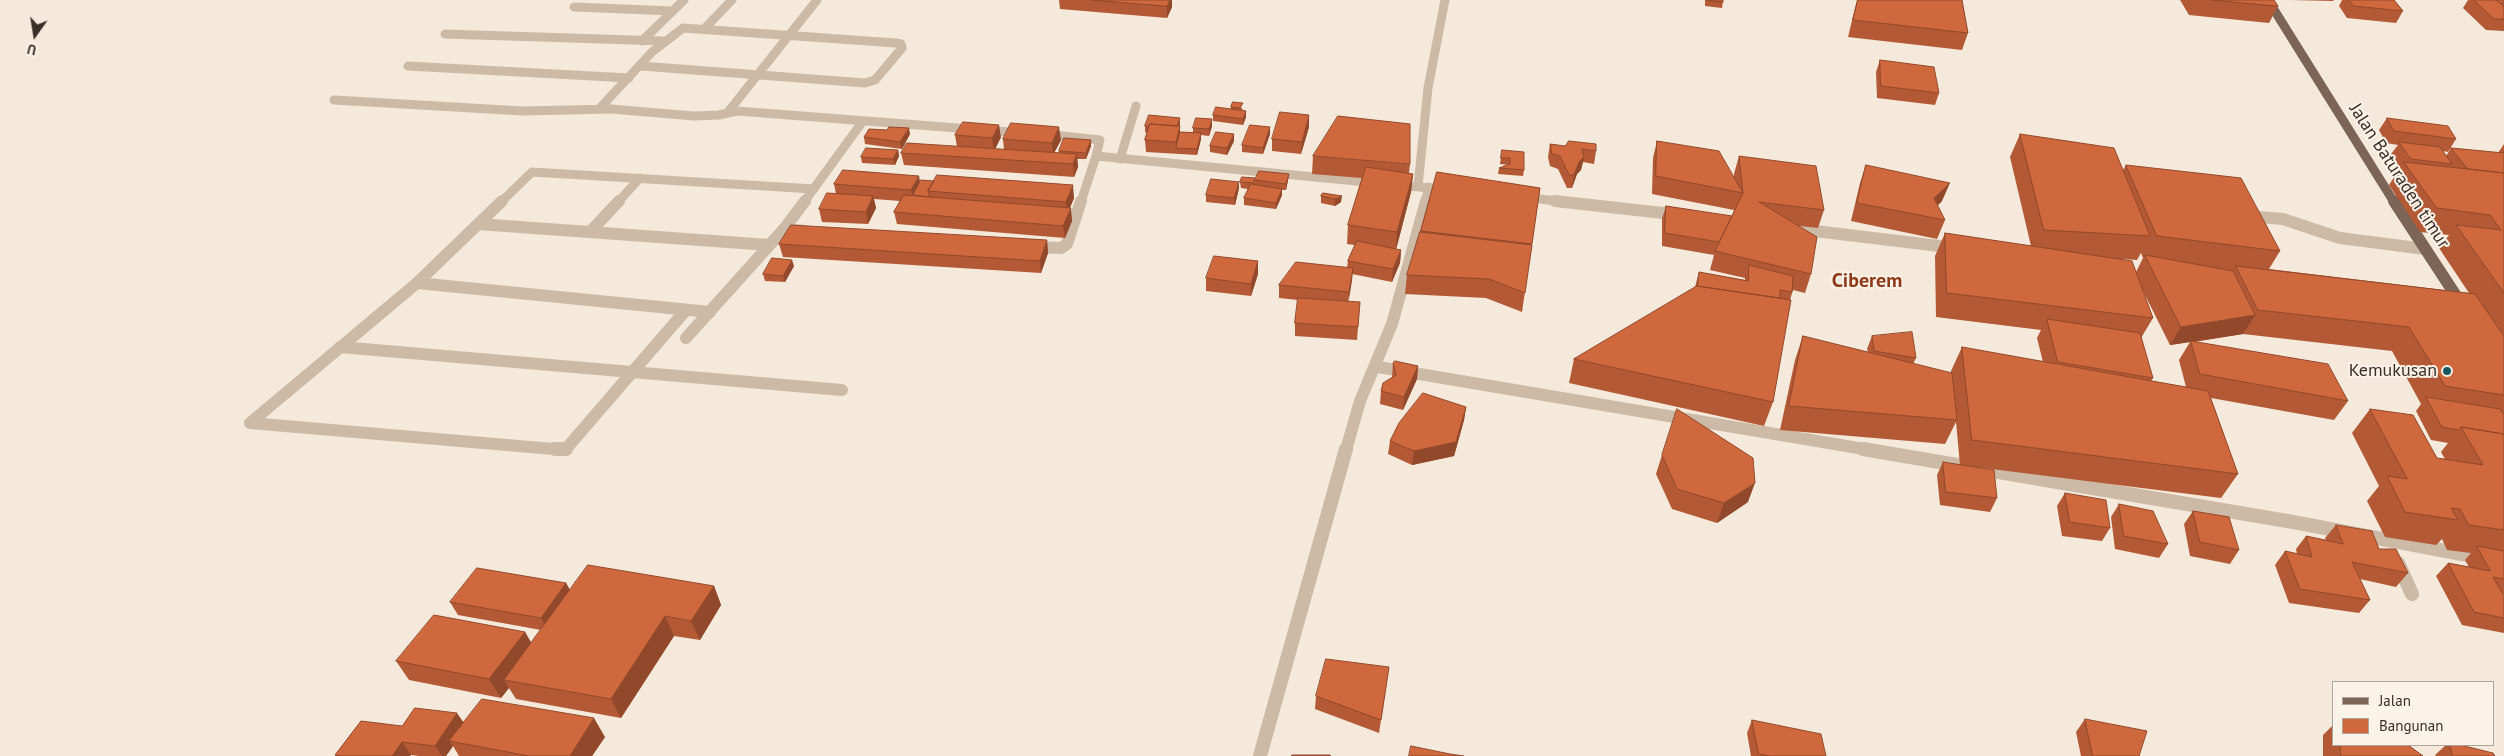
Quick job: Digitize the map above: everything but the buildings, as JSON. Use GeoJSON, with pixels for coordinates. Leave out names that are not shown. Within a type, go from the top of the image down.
{"type":"FeatureCollection","features":[{"type":"Feature","properties":{"kind":"main road","name":"Jalan Baturaden timur"},"geometry":{"type":"LineString","coordinates":[[2268,0],[2382,183],[2467,313]]}},
{"type":"Feature","properties":{"kind":"street"},"geometry":{"type":"LineString","coordinates":[[642,41],[684,0]]}},
{"type":"Feature","properties":{"kind":"street"},"geometry":{"type":"LineString","coordinates":[[706,28],[732,0]]}},
{"type":"Feature","properties":{"kind":"street"},"geometry":{"type":"LineString","coordinates":[[728,112],[816,0]]}},
{"type":"Feature","properties":{"kind":"street"},"geometry":{"type":"LineString","coordinates":[[1260,756],[1360,401],[1378,366],[1414,248],[1423,187],[1428,88],[1445,0]]}},
{"type":"Feature","properties":{"kind":"street"},"geometry":{"type":"LineString","coordinates":[[574,7],[674,11]]}},
{"type":"Feature","properties":{"kind":"street"},"geometry":{"type":"LineString","coordinates":[[599,109],[629,78],[640,66],[664,41],[674,31],[683,28],[706,28],[896,43],[902,48],[875,80],[870,82],[640,66]]}},
{"type":"Feature","properties":{"kind":"street"},"geometry":{"type":"LineString","coordinates":[[445,34],[664,41]]}},
{"type":"Feature","properties":{"kind":"street"},"geometry":{"type":"LineString","coordinates":[[408,66],[629,78]]}},
{"type":"Feature","properties":{"kind":"street"},"geometry":{"type":"LineString","coordinates":[[334,100],[523,111],[599,109],[694,116],[719,115],[728,112],[1088,137],[1100,140],[1096,156],[1079,190],[1067,244],[1061,248],[1020,246]]}},
{"type":"Feature","properties":{"kind":"street"},"geometry":{"type":"LineString","coordinates":[[1120,159],[1136,106]]}},
{"type":"Feature","properties":{"kind":"street"},"geometry":{"type":"LineString","coordinates":[[686,338],[784,229],[814,189],[830,176],[863,122]]}},
{"type":"Feature","properties":{"kind":"street"},"geometry":{"type":"LineString","coordinates":[[1096,156],[1458,190]]}},
{"type":"Feature","properties":{"kind":"street"},"geometry":{"type":"LineString","coordinates":[[686,310],[565,450],[250,423],[417,283],[532,172],[814,189]]}},
{"type":"Feature","properties":{"kind":"street"},"geometry":{"type":"LineString","coordinates":[[590,232],[640,178]]}},
{"type":"Feature","properties":{"kind":"street"},"geometry":{"type":"LineString","coordinates":[[2382,183],[2400,185]]}},
{"type":"Feature","properties":{"kind":"street"},"geometry":{"type":"LineString","coordinates":[[1507,196],[1689,216]]}},
{"type":"Feature","properties":{"kind":"street"},"geometry":{"type":"LineString","coordinates":[[2241,216],[2283,219],[2340,238],[2425,249]]}},
{"type":"Feature","properties":{"kind":"street"},"geometry":{"type":"LineString","coordinates":[[478,224],[769,245]]}},
{"type":"Feature","properties":{"kind":"street"},"geometry":{"type":"LineString","coordinates":[[1781,227],[1963,249]]}},
{"type":"Feature","properties":{"kind":"street"},"geometry":{"type":"LineString","coordinates":[[784,229],[813,231]]}},
{"type":"Feature","properties":{"kind":"street"},"geometry":{"type":"LineString","coordinates":[[417,283],[710,312]]}},
{"type":"Feature","properties":{"kind":"street"},"geometry":{"type":"LineString","coordinates":[[2448,311],[2467,313]]}},
{"type":"Feature","properties":{"kind":"street"},"geometry":{"type":"LineString","coordinates":[[340,347],[842,390]]}},
{"type":"Feature","properties":{"kind":"street"},"geometry":{"type":"LineString","coordinates":[[1378,366],[2388,540],[2504,562]]}},
{"type":"Feature","properties":{"kind":"street"},"geometry":{"type":"LineString","coordinates":[[2388,540],[2412,594]]}},
{"type":"Feature","properties":{"kind":"place","name":"Kemukusan"},"geometry":{"type":"Point","coordinates":[2447,371]}},
{"type":"Feature","properties":{"kind":"district","name":"Ciberem"},"geometry":{"type":"Point","coordinates":[1867,281]}}]}
